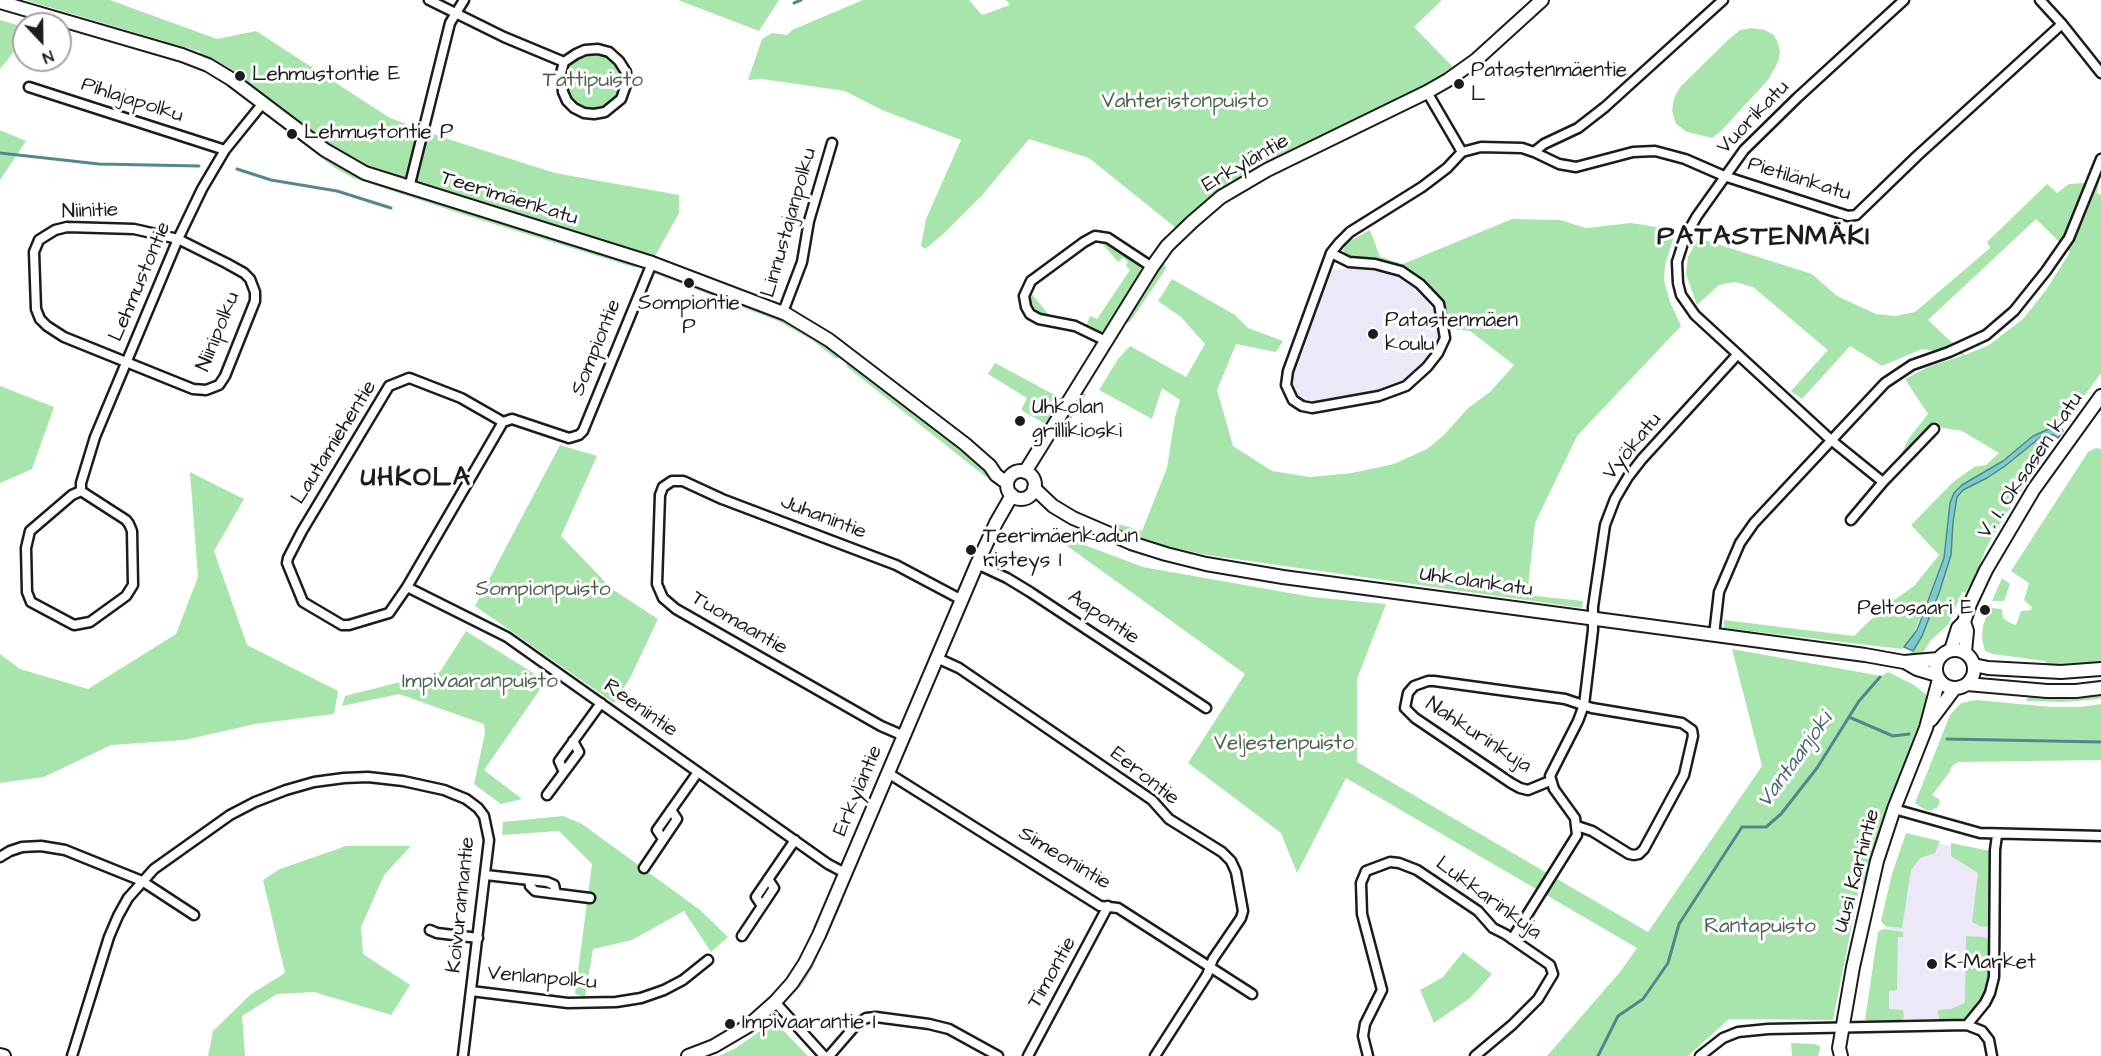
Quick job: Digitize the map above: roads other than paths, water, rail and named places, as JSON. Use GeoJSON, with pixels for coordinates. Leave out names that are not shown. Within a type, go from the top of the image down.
{"type":"FeatureCollection","features":[{"type":"Feature","properties":{"kind":"street"},"geometry":{"type":"LineString","coordinates":[[429,0],[504,37],[564,62]]}},
{"type":"Feature","properties":{"kind":"street"},"geometry":{"type":"LineString","coordinates":[[409,188],[450,23],[464,0]]}},
{"type":"Feature","properties":{"kind":"street","name":"Erkyläntie"},"geometry":{"type":"LineString","coordinates":[[688,1056],[734,1035],[775,1002],[792,983],[805,963],[1015,481],[1167,246],[1228,193],[1267,170],[1427,93],[1476,60],[1542,0]]}},
{"type":"Feature","properties":{"kind":"street"},"geometry":{"type":"LineString","coordinates":[[1534,152],[1578,128],[1605,107],[1723,0]]}},
{"type":"Feature","properties":{"kind":"street","name":"Vuorikatu"},"geometry":{"type":"LineString","coordinates":[[1883,482],[1831,440],[1695,315],[1684,302],[1678,283],[1677,262],[1685,237],[1724,176],[1744,150],[1904,0]]}},
{"type":"Feature","properties":{"kind":"street"},"geometry":{"type":"LineString","coordinates":[[2040,0],[2101,73]]}},
{"type":"Feature","properties":{"kind":"street","name":"Teerimäenkatu"},"geometry":{"type":"LineString","coordinates":[[0,2],[199,62],[231,78],[342,160],[365,173],[652,263],[783,312],[829,340],[965,444],[990,466],[1000,467],[1015,481],[1019,499],[1030,493]]}},
{"type":"Feature","properties":{"kind":"street","name":"Pietilänkatu"},"geometry":{"type":"LineString","coordinates":[[1462,152],[1481,147],[1522,148],[1559,164],[1576,167],[1634,152],[1655,151],[1685,159],[1724,176],[1848,216],[1856,215],[2062,24]]}},
{"type":"Feature","properties":{"kind":"street"},"geometry":{"type":"LineString","coordinates":[[598,49],[609,52],[626,72],[626,85],[621,99],[605,112],[584,113],[574,108],[567,101],[563,92],[561,73],[564,62],[585,50],[598,49]]}},
{"type":"Feature","properties":{"kind":"street","name":"Pihlajapolku"},"geometry":{"type":"LineString","coordinates":[[29,87],[225,150]]}},
{"type":"Feature","properties":{"kind":"street"},"geometry":{"type":"LineString","coordinates":[[1331,253],[1350,262],[1375,264],[1401,271],[1420,284],[1440,304],[1445,338],[1438,353],[1427,367],[1406,386],[1379,396],[1312,408],[1302,406],[1293,400],[1286,385],[1288,371],[1331,253],[1350,232],[1422,187],[1447,168],[1462,152],[1427,93]]}},
{"type":"Feature","properties":{"kind":"street","name":"Lehmustontie"},"geometry":{"type":"LineString","coordinates":[[81,491],[81,483],[95,436],[178,239],[202,189],[225,150],[263,103]]}},
{"type":"Feature","properties":{"kind":"street","name":"Linnustajanpolku"},"geometry":{"type":"LineString","coordinates":[[783,312],[801,262],[809,221],[832,143]]}},
{"type":"Feature","properties":{"kind":"street"},"geometry":{"type":"LineString","coordinates":[[1714,635],[1719,592],[1740,543],[1754,523],[1885,383],[1923,360],[1986,335],[2014,311],[2069,238],[2101,159]]}},
{"type":"Feature","properties":{"kind":"street","name":"Niinitie"},"geometry":{"type":"LineString","coordinates":[[126,364],[64,337],[40,319],[36,309],[34,260],[36,245],[47,235],[67,227],[134,229],[178,239]]}},
{"type":"Feature","properties":{"kind":"street"},"geometry":{"type":"LineString","coordinates":[[1106,341],[1075,326],[1039,319],[1030,314],[1024,296],[1031,281],[1095,236],[1108,238],[1152,267]]}},
{"type":"Feature","properties":{"kind":"street","name":"Niinipolku"},"geometry":{"type":"LineString","coordinates":[[126,364],[193,389],[214,389],[225,376],[255,301],[254,285],[244,273],[178,239]]}},
{"type":"Feature","properties":{"kind":"street","name":"Sompiontie"},"geometry":{"type":"LineString","coordinates":[[502,422],[512,419],[569,438],[579,435],[652,263]]}},
{"type":"Feature","properties":{"kind":"street","name":"Vyökatu"},"geometry":{"type":"LineString","coordinates":[[1550,781],[1551,773],[1584,705],[1594,619],[1593,607],[1605,525],[1615,499],[1642,459],[1737,355]]}},
{"type":"Feature","properties":{"kind":"street","name":"Lautamiehentie"},"geometry":{"type":"LineString","coordinates":[[407,587],[389,613],[350,625],[342,625],[303,602],[287,563],[288,558],[302,531],[393,384],[412,379],[461,398],[502,422]]}},
{"type":"Feature","properties":{"kind":"street","name":"V. I. Oksasen katu"},"geometry":{"type":"LineString","coordinates":[[1951,650],[1958,628],[1964,622],[1986,570],[2034,489],[2101,396]]}},
{"type":"Feature","properties":{"kind":"street"},"geometry":{"type":"LineString","coordinates":[[407,587],[502,422]]}},
{"type":"Feature","properties":{"kind":"street"},"geometry":{"type":"LineString","coordinates":[[1851,520],[1883,482],[1934,429]]}},
{"type":"Feature","properties":{"kind":"street","name":"Uhkolankatu"},"geometry":{"type":"LineString","coordinates":[[1015,481],[1033,479],[1030,493],[1073,518],[1131,543],[1206,564],[1283,577],[1904,662],[1938,659]]}},
{"type":"Feature","properties":{"kind":"street","name":"Juhanintie"},"geometry":{"type":"LineString","coordinates":[[668,483],[683,481],[722,499],[896,565],[962,600]]}},
{"type":"Feature","properties":{"kind":"street","name":"Tuomaantie"},"geometry":{"type":"LineString","coordinates":[[668,483],[663,486],[660,495],[657,584],[663,598],[676,609],[881,726],[904,736]]}},
{"type":"Feature","properties":{"kind":"street"},"geometry":{"type":"LineString","coordinates":[[81,491],[129,524],[132,531],[133,585],[126,596],[90,622],[74,624],[31,602],[27,592],[26,548],[30,531],[72,495],[81,491]]}},
{"type":"Feature","properties":{"kind":"street","name":"Aapontie"},"geometry":{"type":"LineString","coordinates":[[977,564],[1030,592],[1206,708]]}},
{"type":"Feature","properties":{"kind":"street","name":"Reenintie"},"geometry":{"type":"LineString","coordinates":[[407,587],[507,637],[828,864],[845,873]]}},
{"type":"Feature","properties":{"kind":"street","name":"V. I. Oksasen katu"},"geometry":{"type":"LineString","coordinates":[[1964,622],[1967,631],[1965,652]]}},
{"type":"Feature","properties":{"kind":"street"},"geometry":{"type":"LineString","coordinates":[[1967,684],[1974,675],[1974,665],[1965,652],[1951,650],[1938,659],[1938,677],[1943,684],[1955,688],[1967,684],[2047,691],[2101,688]]}},
{"type":"Feature","properties":{"kind":"street","name":"Eerontie"},"geometry":{"type":"LineString","coordinates":[[937,658],[959,668],[1152,800],[1169,819],[1222,852],[1231,861],[1236,873],[1243,911],[1241,918],[1155,1056]]}},
{"type":"Feature","properties":{"kind":"street","name":"Uhkolankatu"},"geometry":{"type":"LineString","coordinates":[[1904,662],[1938,677]]}},
{"type":"Feature","properties":{"kind":"street"},"geometry":{"type":"LineString","coordinates":[[1974,665],[1988,668],[2061,672],[2101,669]]}},
{"type":"Feature","properties":{"kind":"street","name":"Uusi Karhintie"},"geometry":{"type":"LineString","coordinates":[[1841,1056],[1839,1048],[1861,930],[1877,861],[1894,809],[1926,728],[1938,677]]}},
{"type":"Feature","properties":{"kind":"street","name":"Nahkurinkuja"},"geometry":{"type":"LineString","coordinates":[[1550,781],[1528,790],[1511,783],[1415,718],[1405,708],[1408,693],[1414,686],[1434,681],[1565,699],[1584,705]]}},
{"type":"Feature","properties":{"kind":"street","name":"Uusi Karhintie"},"geometry":{"type":"LineString","coordinates":[[1926,728],[1955,688]]}},
{"type":"Feature","properties":{"kind":"street"},"geometry":{"type":"LineString","coordinates":[[547,795],[579,752],[573,741],[601,704]]}},
{"type":"Feature","properties":{"kind":"street"},"geometry":{"type":"LineString","coordinates":[[1577,826],[1592,831],[1629,854],[1639,854],[1644,849],[1684,775],[1692,736],[1692,730],[1682,723],[1584,705]]}},
{"type":"Feature","properties":{"kind":"street"},"geometry":{"type":"LineString","coordinates":[[644,868],[677,819],[671,810],[698,772]]}},
{"type":"Feature","properties":{"kind":"street","name":"Simeonintie"},"geometry":{"type":"LineString","coordinates":[[888,773],[1100,906],[1118,908],[1252,994]]}},
{"type":"Feature","properties":{"kind":"street","name":"Koivurannantie"},"geometry":{"type":"LineString","coordinates":[[72,1056],[109,937],[128,898],[142,881],[171,855],[230,815],[255,802],[286,789],[314,782],[368,777],[403,781],[444,790],[466,799],[484,816],[489,840],[486,875],[463,1056]]}},
{"type":"Feature","properties":{"kind":"street"},"geometry":{"type":"LineString","coordinates":[[1512,939],[1577,835],[1575,818],[1550,781]]}},
{"type":"Feature","properties":{"kind":"street"},"geometry":{"type":"LineString","coordinates":[[1894,809],[1980,834],[2101,836]]}},
{"type":"Feature","properties":{"kind":"street"},"geometry":{"type":"LineString","coordinates":[[1967,1025],[1985,1003],[1994,977],[1996,835]]}},
{"type":"Feature","properties":{"kind":"street"},"geometry":{"type":"LineString","coordinates":[[742,936],[774,888],[768,879],[795,840]]}},
{"type":"Feature","properties":{"kind":"street"},"geometry":{"type":"LineString","coordinates":[[0,857],[22,847],[41,846],[65,850],[142,881],[194,915]]}},
{"type":"Feature","properties":{"kind":"street","name":"Lukkarinkuja"},"geometry":{"type":"LineString","coordinates":[[1368,1056],[1363,1036],[1365,1024],[1382,990],[1362,914],[1361,883],[1366,871],[1390,862],[1417,870],[1478,911],[1493,928],[1550,966],[1553,974],[1538,999],[1512,1025],[1475,1056]]}},
{"type":"Feature","properties":{"kind":"street"},"geometry":{"type":"LineString","coordinates":[[486,875],[547,882],[554,885],[556,893],[590,898]]}},
{"type":"Feature","properties":{"kind":"street","name":"Timontie"},"geometry":{"type":"LineString","coordinates":[[1028,1056],[1108,906]]}},
{"type":"Feature","properties":{"kind":"street"},"geometry":{"type":"LineString","coordinates":[[430,930],[477,938]]}},
{"type":"Feature","properties":{"kind":"street","name":"Venlanpolku"},"geometry":{"type":"LineString","coordinates":[[471,991],[568,1003],[615,1002],[640,998],[664,990],[683,980],[708,960]]}},
{"type":"Feature","properties":{"kind":"street"},"geometry":{"type":"LineString","coordinates":[[775,1002],[824,1056]]}},
{"type":"Feature","properties":{"kind":"street"},"geometry":{"type":"LineString","coordinates":[[830,1056],[855,1026],[866,1018],[876,1017],[949,1029],[998,1056]]}},
{"type":"Feature","properties":{"kind":"street"},"geometry":{"type":"LineString","coordinates":[[1700,1056],[1723,1038],[1738,1032],[1768,1029],[1967,1025],[1982,1031],[1989,1040],[1992,1056]]}},
{"type":"Feature","properties":{"kind":"street","name":"Uusi Karhintie"},"geometry":{"type":"LineString","coordinates":[[1844,1028],[1848,1048],[1847,1056]]}},
{"type":"Feature","properties":{"kind":"water"},"geometry":{"type":"Polygon","coordinates":[[[2061,427],[2063,431],[2058,438],[2054,435],[2042,436],[2005,466],[1963,490],[1957,497],[1951,555],[1939,593],[1922,636],[1913,651],[1904,647],[1917,630],[1944,558],[1950,503],[1954,493],[1962,485],[2003,461],[2033,436],[2061,427]]]}},
{"type":"Feature","properties":{"kind":"waterway"},"geometry":{"type":"LineString","coordinates":[[794,3],[801,0]]}},
{"type":"Feature","properties":{"kind":"waterway"},"geometry":{"type":"LineString","coordinates":[[0,153],[99,164],[199,166]]}},
{"type":"Feature","properties":{"kind":"waterway"},"geometry":{"type":"LineString","coordinates":[[237,169],[271,180],[337,191],[391,208]]}},
{"type":"Feature","properties":{"kind":"waterway","name":"Vantaanjoki"},"geometry":{"type":"LineString","coordinates":[[1598,1056],[1618,1016],[1643,999],[1668,963],[1679,924],[1742,827],[1766,827],[1781,814],[1817,768],[1859,701],[1880,677]]}},
{"type":"Feature","properties":{"kind":"waterway"},"geometry":{"type":"LineString","coordinates":[[1849,717],[1893,736],[1909,734]]}},
{"type":"Feature","properties":{"kind":"waterway"},"geometry":{"type":"LineString","coordinates":[[1947,739],[2101,742]]}},
{"type":"Feature","properties":{"kind":"place","name":"Lehmustontie E"},"geometry":{"type":"Point","coordinates":[240,76]}},
{"type":"Feature","properties":{"kind":"place","name":"Patastenmäentie L"},"geometry":{"type":"Point","coordinates":[1459,84]}},
{"type":"Feature","properties":{"kind":"place","name":"Lehmustontie P"},"geometry":{"type":"Point","coordinates":[292,134]}},
{"type":"Feature","properties":{"kind":"place","name":"Sompiontie P"},"geometry":{"type":"Point","coordinates":[689,283]}},
{"type":"Feature","properties":{"kind":"place","name":"Patastenmäen koulu"},"geometry":{"type":"Point","coordinates":[1373,334]}},
{"type":"Feature","properties":{"kind":"place","name":"Uhkolan grillikioski"},"geometry":{"type":"Point","coordinates":[1020,421]}},
{"type":"Feature","properties":{"kind":"place","name":"Teerimäenkadun risteys I"},"geometry":{"type":"Point","coordinates":[971,550]}},
{"type":"Feature","properties":{"kind":"place","name":"Peltosaari E"},"geometry":{"type":"Point","coordinates":[1985,610]}},
{"type":"Feature","properties":{"kind":"place","name":"K-Market"},"geometry":{"type":"Point","coordinates":[1932,964]}},
{"type":"Feature","properties":{"kind":"place","name":"Impivaarantie I"},"geometry":{"type":"Point","coordinates":[730,1024]}},
{"type":"Feature","properties":{"kind":"district","name":"PATASTENMÄKI"},"geometry":{"type":"Point","coordinates":[1764,238]}},
{"type":"Feature","properties":{"kind":"district","name":"UHKOLA"},"geometry":{"type":"Point","coordinates":[416,479]}},
{"type":"Feature","properties":{"kind":"park label","name":"Tattipuisto"},"geometry":{"type":"Point","coordinates":[593,82]}},
{"type":"Feature","properties":{"kind":"park label","name":"Vahteristonpuisto"},"geometry":{"type":"Point","coordinates":[1185,103]}},
{"type":"Feature","properties":{"kind":"park label","name":"Sompionpuisto"},"geometry":{"type":"Point","coordinates":[543,591]}},
{"type":"Feature","properties":{"kind":"park label","name":"Impivaaranpuisto"},"geometry":{"type":"Point","coordinates":[480,683]}},
{"type":"Feature","properties":{"kind":"park label","name":"Veljestenpuisto"},"geometry":{"type":"Point","coordinates":[1284,745]}},
{"type":"Feature","properties":{"kind":"park label","name":"Rantapuisto"},"geometry":{"type":"Point","coordinates":[1760,928]}}]}
